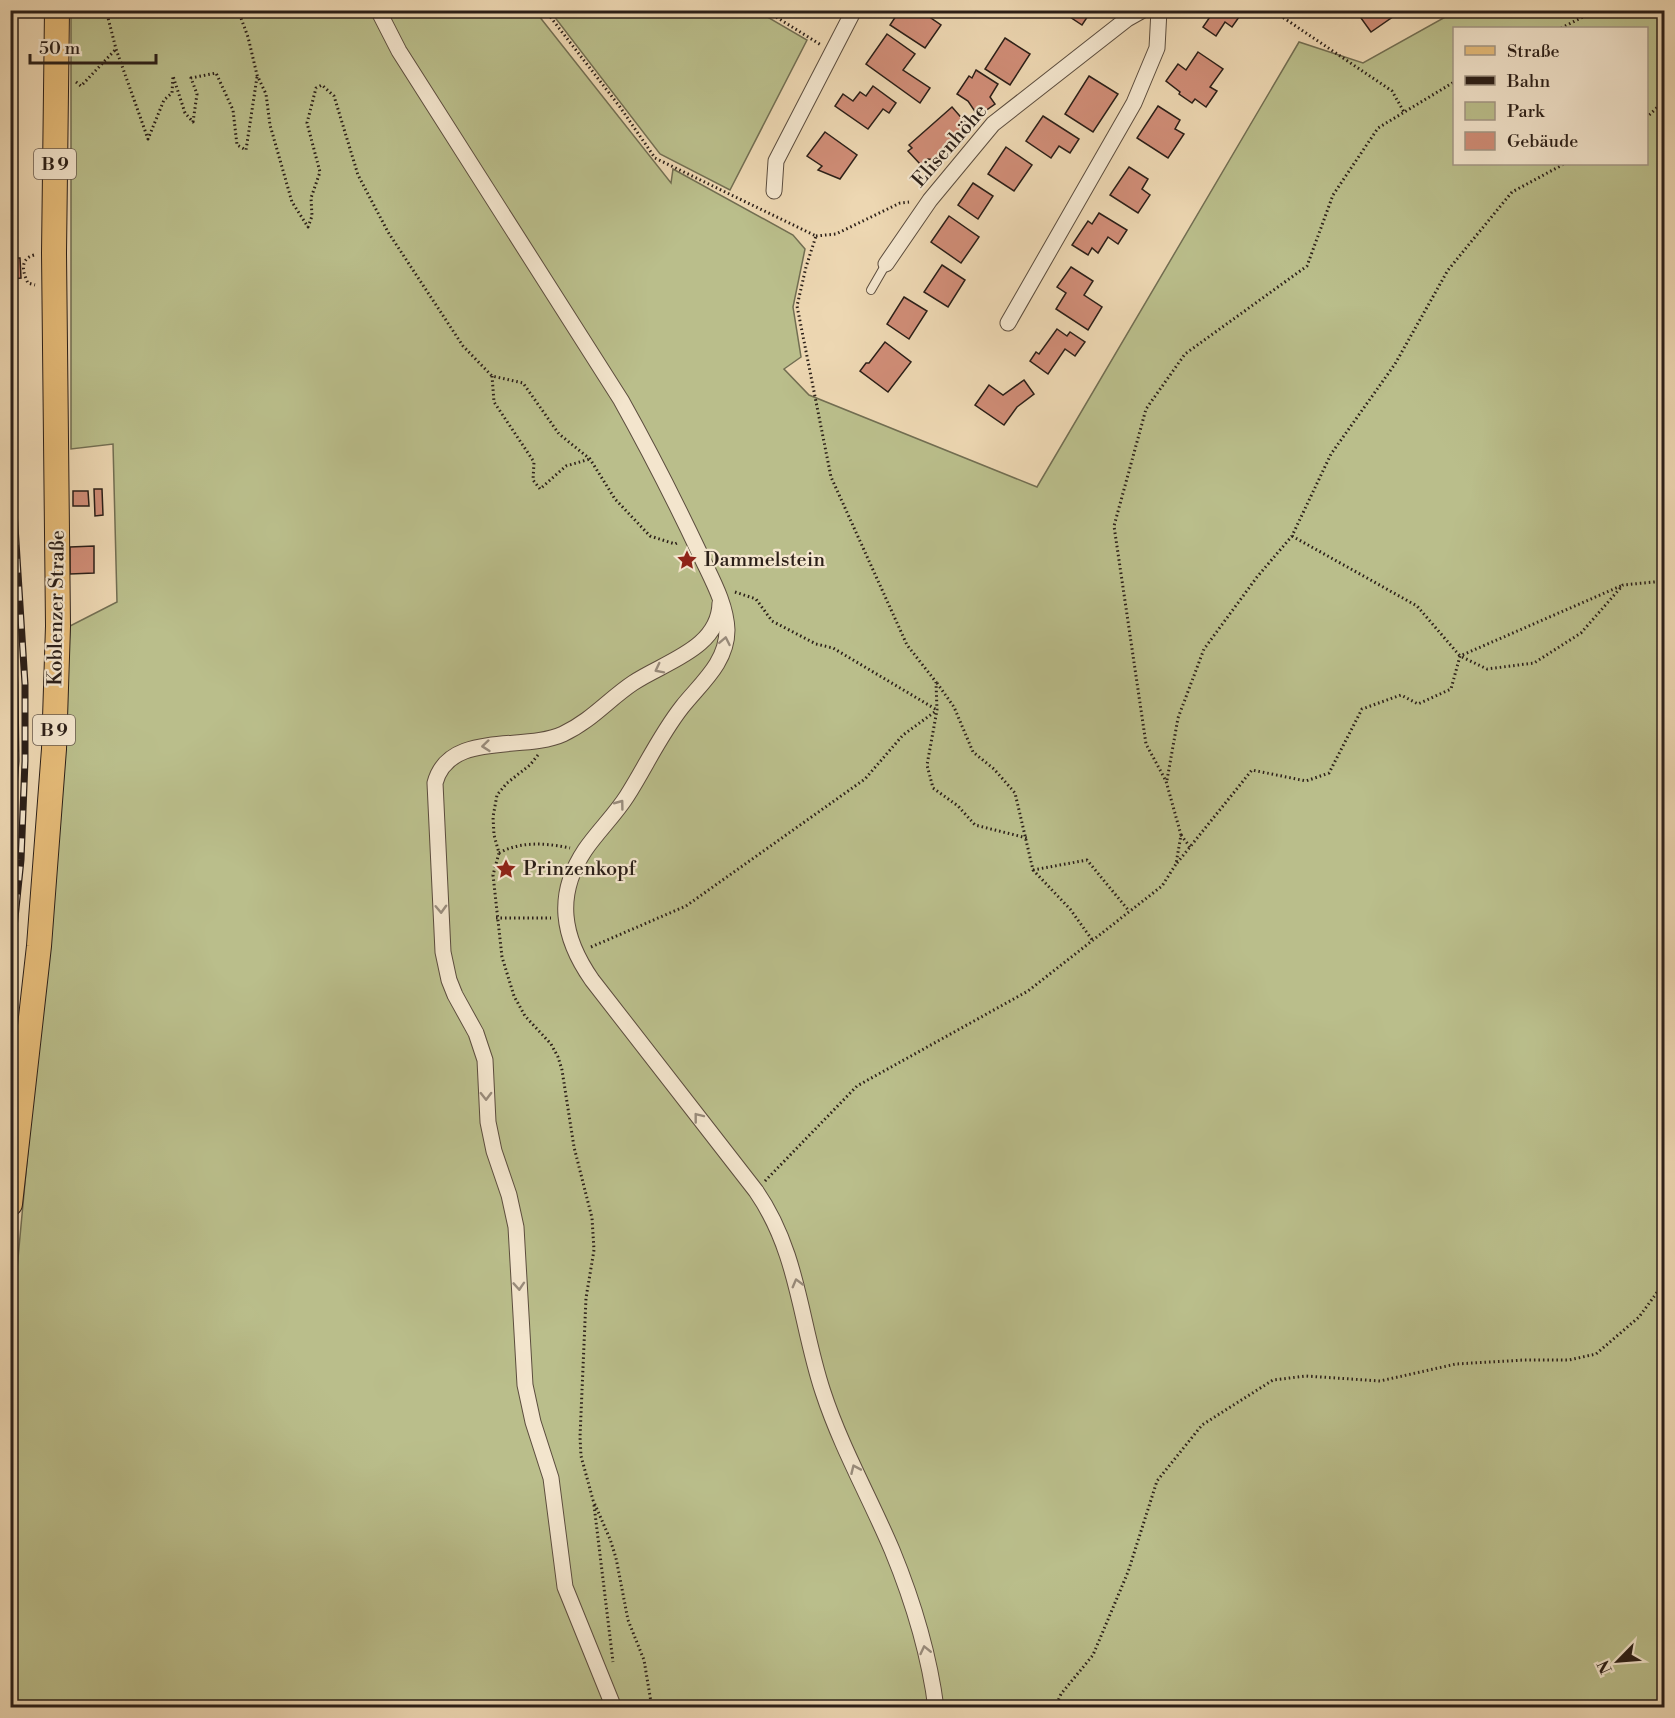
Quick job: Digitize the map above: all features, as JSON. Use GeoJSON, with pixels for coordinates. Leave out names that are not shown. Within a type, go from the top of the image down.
{"type":"FeatureCollection","features":[{"type":"Feature","properties":{"kind":"main road","name":"Koblenzer Straße"},"geometry":{"type":"LineString","coordinates":[[10,1204],[39,946],[54,749],[58,615],[54,253],[57,10]]}},
{"type":"Feature","properties":{"kind":"street"},"geometry":{"type":"LineString","coordinates":[[378,10],[399,51],[621,400],[646,445],[717,591],[727,632],[721,657],[714,669],[672,720],[626,797],[585,850],[571,874],[565,904],[565,918],[575,953],[581,965],[756,1191],[776,1223],[797,1283],[819,1380],[830,1413],[903,1578],[925,1647],[936,1707]]}},
{"type":"Feature","properties":{"kind":"street"},"geometry":{"type":"LineString","coordinates":[[774,191],[776,161],[854,10]]}},
{"type":"Feature","properties":{"kind":"street","name":"Elisenhöhe"},"geometry":{"type":"LineString","coordinates":[[886,264],[930,200],[993,124],[1127,19],[1143,10]]}},
{"type":"Feature","properties":{"kind":"street"},"geometry":{"type":"LineString","coordinates":[[1008,323],[1134,103],[1157,48],[1159,10]]}},
{"type":"Feature","properties":{"kind":"street"},"geometry":{"type":"LineString","coordinates":[[614,1707],[565,1587],[551,1478],[533,1422],[525,1385],[516,1227],[488,1122],[485,1060],[476,1033],[463,1012],[449,980],[443,952],[435,783],[443,765],[450,758],[469,749],[545,740],[580,725],[633,683],[691,651],[713,627],[720,613],[717,591]]}},
{"type":"Feature","properties":{"kind":"lane","name":"Elisenhöhe"},"geometry":{"type":"LineString","coordinates":[[871,290],[886,264]]}},
{"type":"Feature","properties":{"kind":"path"},"geometry":{"type":"LineString","coordinates":[[106,10],[116,49],[148,139],[164,100],[172,93],[173,75],[185,113],[193,122],[197,94],[190,78],[216,73],[233,110],[237,146],[246,150],[257,75]]}},
{"type":"Feature","properties":{"kind":"path"},"geometry":{"type":"LineString","coordinates":[[238,10],[248,37],[257,75],[266,94],[270,125],[292,202],[308,227],[312,216],[311,198],[320,172],[308,123],[316,88],[322,85],[334,96],[358,176],[388,232],[463,346],[492,376],[524,383],[559,434],[590,459],[615,499],[650,536],[675,544]]}},
{"type":"Feature","properties":{"kind":"path"},"geometry":{"type":"LineString","coordinates":[[545,10],[656,158],[742,202],[816,236],[836,234],[900,202],[930,200]]}},
{"type":"Feature","properties":{"kind":"path"},"geometry":{"type":"LineString","coordinates":[[765,10],[832,52]]}},
{"type":"Feature","properties":{"kind":"path"},"geometry":{"type":"LineString","coordinates":[[1272,10],[1392,91],[1404,112]]}},
{"type":"Feature","properties":{"kind":"path"},"geometry":{"type":"LineString","coordinates":[[1563,27],[1597,10]]}},
{"type":"Feature","properties":{"kind":"path"},"geometry":{"type":"LineString","coordinates":[[76,83],[81,87],[116,49]]}},
{"type":"Feature","properties":{"kind":"path"},"geometry":{"type":"LineString","coordinates":[[1190,847],[1181,835],[1166,782],[1146,744],[1114,526],[1146,409],[1185,354],[1307,266],[1333,195],[1378,128],[1453,82]]}},
{"type":"Feature","properties":{"kind":"path"},"geometry":{"type":"LineString","coordinates":[[1648,117],[1665,101]]}},
{"type":"Feature","properties":{"kind":"path"},"geometry":{"type":"LineString","coordinates":[[1166,782],[1178,718],[1204,649],[1257,577],[1292,536],[1331,454],[1395,364],[1448,270],[1512,192],[1562,165]]}},
{"type":"Feature","properties":{"kind":"path"},"geometry":{"type":"LineString","coordinates":[[816,236],[797,306],[831,477],[907,645],[954,707],[973,752],[994,769],[1015,793],[1033,870],[1070,909],[1093,941]]}},
{"type":"Feature","properties":{"kind":"path"},"geometry":{"type":"LineString","coordinates":[[35,285],[28,283],[22,269],[29,256],[36,255]]}},
{"type":"Feature","properties":{"kind":"path"},"geometry":{"type":"LineString","coordinates":[[492,376],[494,402],[534,462],[533,480],[540,489],[566,466],[590,459]]}},
{"type":"Feature","properties":{"kind":"path"},"geometry":{"type":"LineString","coordinates":[[1292,536],[1417,606],[1460,656],[1487,669],[1534,663],[1581,633],[1623,585]]}},
{"type":"Feature","properties":{"kind":"path"},"geometry":{"type":"LineString","coordinates":[[1460,656],[1623,585],[1665,582]]}},
{"type":"Feature","properties":{"kind":"path"},"geometry":{"type":"LineString","coordinates":[[717,591],[756,599],[772,621],[816,644],[832,648],[937,710]]}},
{"type":"Feature","properties":{"kind":"path"},"geometry":{"type":"LineString","coordinates":[[756,1191],[856,1086],[1028,991],[1162,885],[1176,864],[1252,770],[1306,781],[1329,773],[1362,708],[1401,695],[1418,704],[1451,689],[1460,656]]}},
{"type":"Feature","properties":{"kind":"path"},"geometry":{"type":"LineString","coordinates":[[936,682],[937,710],[927,765],[933,788],[958,806],[975,825],[1027,838]]}},
{"type":"Feature","properties":{"kind":"path"},"geometry":{"type":"LineString","coordinates":[[575,953],[686,906],[865,779],[903,735],[937,710]]}},
{"type":"Feature","properties":{"kind":"path"},"geometry":{"type":"LineString","coordinates":[[545,740],[541,751],[530,765],[507,783],[497,795],[493,817],[494,835],[499,853],[493,875],[496,918],[502,957],[514,996],[525,1016],[550,1044],[562,1070],[574,1147],[592,1218],[594,1250],[585,1298],[581,1456],[593,1500],[616,1558],[628,1620],[644,1660],[652,1707]]}},
{"type":"Feature","properties":{"kind":"path"},"geometry":{"type":"LineString","coordinates":[[1176,864],[1181,835]]}},
{"type":"Feature","properties":{"kind":"path"},"geometry":{"type":"LineString","coordinates":[[499,853],[513,845],[549,843],[585,850]]}},
{"type":"Feature","properties":{"kind":"path"},"geometry":{"type":"LineString","coordinates":[[1033,870],[1087,860],[1129,911]]}},
{"type":"Feature","properties":{"kind":"path"},"geometry":{"type":"LineString","coordinates":[[496,918],[565,918]]}},
{"type":"Feature","properties":{"kind":"path"},"geometry":{"type":"LineString","coordinates":[[1055,1707],[1061,1694],[1093,1655],[1128,1572],[1157,1481],[1203,1425],[1273,1380],[1306,1376],[1380,1381],[1456,1364],[1569,1360],[1596,1354],[1639,1317],[1665,1283]]}},
{"type":"Feature","properties":{"kind":"path"},"geometry":{"type":"LineString","coordinates":[[593,1500],[615,1673]]}},
{"type":"Feature","properties":{"kind":"green space"},"geometry":{"type":"Polygon","coordinates":[[[71,11],[535,11],[671,183],[673,169],[793,235],[805,249],[793,307],[801,357],[784,369],[809,395],[1037,487],[1299,42],[1363,63],[1456,11],[1664,11],[1664,1707],[11,1708],[11,1334],[62,782],[70,626],[117,602],[113,444],[71,449],[71,11]]]}},
{"type":"Feature","properties":{"kind":"green space"},"geometry":{"type":"Polygon","coordinates":[[[550,11],[757,11],[807,40],[730,190],[660,154],[550,11]]]}},
{"type":"Feature","properties":{"kind":"building"},"geometry":{"type":"Polygon","coordinates":[[[900,10],[936,10],[931,18],[941,25],[925,48],[890,25],[900,10]]]}},
{"type":"Feature","properties":{"kind":"building"},"geometry":{"type":"Polygon","coordinates":[[[1066,10],[1089,10],[1090,13],[1082,25],[1067,15],[1069,12],[1066,10]]]}},
{"type":"Feature","properties":{"kind":"building"},"geometry":{"type":"Polygon","coordinates":[[[1206,10],[1244,10],[1232,27],[1225,22],[1216,36],[1203,27],[1212,14],[1206,10]]]}},
{"type":"Feature","properties":{"kind":"building"},"geometry":{"type":"Polygon","coordinates":[[[1348,10],[1390,10],[1394,16],[1371,32],[1356,11],[1351,15],[1348,10]]]}},
{"type":"Feature","properties":{"kind":"building"},"geometry":{"type":"Polygon","coordinates":[[[887,34],[915,54],[903,70],[930,88],[920,103],[866,64],[887,34]]]}},
{"type":"Feature","properties":{"kind":"building"},"geometry":{"type":"Polygon","coordinates":[[[1005,38],[1030,54],[1010,85],[985,69],[1005,38]]]}},
{"type":"Feature","properties":{"kind":"building"},"geometry":{"type":"Polygon","coordinates":[[[1198,52],[1223,69],[1210,87],[1217,91],[1206,107],[1195,99],[1192,103],[1166,81],[1178,64],[1186,70],[1198,52]]]}},
{"type":"Feature","properties":{"kind":"building"},"geometry":{"type":"Polygon","coordinates":[[[976,70],[998,84],[990,97],[995,104],[978,116],[968,101],[957,94],[969,76],[972,78],[976,70]]]}},
{"type":"Feature","properties":{"kind":"building"},"geometry":{"type":"Polygon","coordinates":[[[1089,76],[1118,94],[1093,132],[1065,114],[1089,76]]]}},
{"type":"Feature","properties":{"kind":"building"},"geometry":{"type":"Polygon","coordinates":[[[873,86],[896,103],[889,113],[883,109],[868,129],[835,106],[843,94],[853,101],[860,92],[866,96],[873,86]]]}},
{"type":"Feature","properties":{"kind":"building"},"geometry":{"type":"Polygon","coordinates":[[[1158,106],[1180,120],[1175,129],[1184,134],[1168,158],[1137,138],[1158,106]]]}},
{"type":"Feature","properties":{"kind":"building"},"geometry":{"type":"Polygon","coordinates":[[[952,107],[972,130],[938,160],[928,159],[921,165],[908,151],[912,148],[909,145],[952,107]]]}},
{"type":"Feature","properties":{"kind":"building"},"geometry":{"type":"Polygon","coordinates":[[[1043,116],[1079,139],[1070,153],[1059,146],[1051,158],[1026,141],[1043,116]]]}},
{"type":"Feature","properties":{"kind":"building"},"geometry":{"type":"Polygon","coordinates":[[[825,132],[857,155],[840,179],[818,170],[822,166],[807,156],[825,132]]]}},
{"type":"Feature","properties":{"kind":"building"},"geometry":{"type":"Polygon","coordinates":[[[1006,147],[1032,165],[1014,191],[988,174],[1006,147]]]}},
{"type":"Feature","properties":{"kind":"building"},"geometry":{"type":"Polygon","coordinates":[[[1129,167],[1148,179],[1142,189],[1150,195],[1138,213],[1110,195],[1129,167]]]}},
{"type":"Feature","properties":{"kind":"building"},"geometry":{"type":"Polygon","coordinates":[[[973,183],[993,196],[978,219],[958,205],[973,183]]]}},
{"type":"Feature","properties":{"kind":"building"},"geometry":{"type":"Polygon","coordinates":[[[1099,213],[1127,230],[1118,244],[1108,237],[1098,253],[1092,248],[1088,255],[1072,245],[1088,221],[1092,224],[1099,213]]]}},
{"type":"Feature","properties":{"kind":"building"},"geometry":{"type":"Polygon","coordinates":[[[949,216],[979,237],[961,263],[931,242],[949,216]]]}},
{"type":"Feature","properties":{"kind":"building"},"geometry":{"type":"Polygon","coordinates":[[[10,258],[20,258],[21,278],[12,279],[10,258]]]}},
{"type":"Feature","properties":{"kind":"building"},"geometry":{"type":"Polygon","coordinates":[[[942,265],[965,280],[948,307],[924,292],[942,265]]]}},
{"type":"Feature","properties":{"kind":"building"},"geometry":{"type":"Polygon","coordinates":[[[1071,267],[1093,281],[1084,295],[1102,307],[1088,330],[1056,309],[1066,293],[1057,287],[1071,267]]]}},
{"type":"Feature","properties":{"kind":"building"},"geometry":{"type":"Polygon","coordinates":[[[904,297],[927,311],[909,339],[887,324],[904,297]]]}},
{"type":"Feature","properties":{"kind":"building"},"geometry":{"type":"Polygon","coordinates":[[[1057,329],[1067,336],[1070,332],[1085,342],[1075,356],[1065,349],[1048,374],[1030,361],[1036,352],[1039,354],[1057,329]]]}},
{"type":"Feature","properties":{"kind":"building"},"geometry":{"type":"Polygon","coordinates":[[[885,342],[911,362],[888,392],[860,371],[885,342]]]}},
{"type":"Feature","properties":{"kind":"building"},"geometry":{"type":"Polygon","coordinates":[[[1024,380],[1034,394],[1017,407],[1004,425],[975,405],[989,385],[1003,395],[1024,380]]]}},
{"type":"Feature","properties":{"kind":"building"},"geometry":{"type":"Polygon","coordinates":[[[94,489],[102,489],[103,515],[95,516],[94,489]]]}},
{"type":"Feature","properties":{"kind":"building"},"geometry":{"type":"Polygon","coordinates":[[[73,491],[88,491],[89,506],[73,506],[73,491]]]}},
{"type":"Feature","properties":{"kind":"building"},"geometry":{"type":"Polygon","coordinates":[[[94,546],[94,573],[70,574],[70,547],[94,546]]]}},
{"type":"Feature","properties":{"kind":"railway"},"geometry":{"type":"LineString","coordinates":[[10,447],[25,684],[21,860],[10,967]]}},
{"type":"Feature","properties":{"kind":"railway"},"geometry":{"type":"LineString","coordinates":[[10,584],[16,761],[10,843]]}},
{"type":"Feature","properties":{"kind":"place","name":"Dammelstein"},"geometry":{"type":"Point","coordinates":[687,560]}},
{"type":"Feature","properties":{"kind":"place","name":"Prinzenkopf"},"geometry":{"type":"Point","coordinates":[506,869]}}]}
